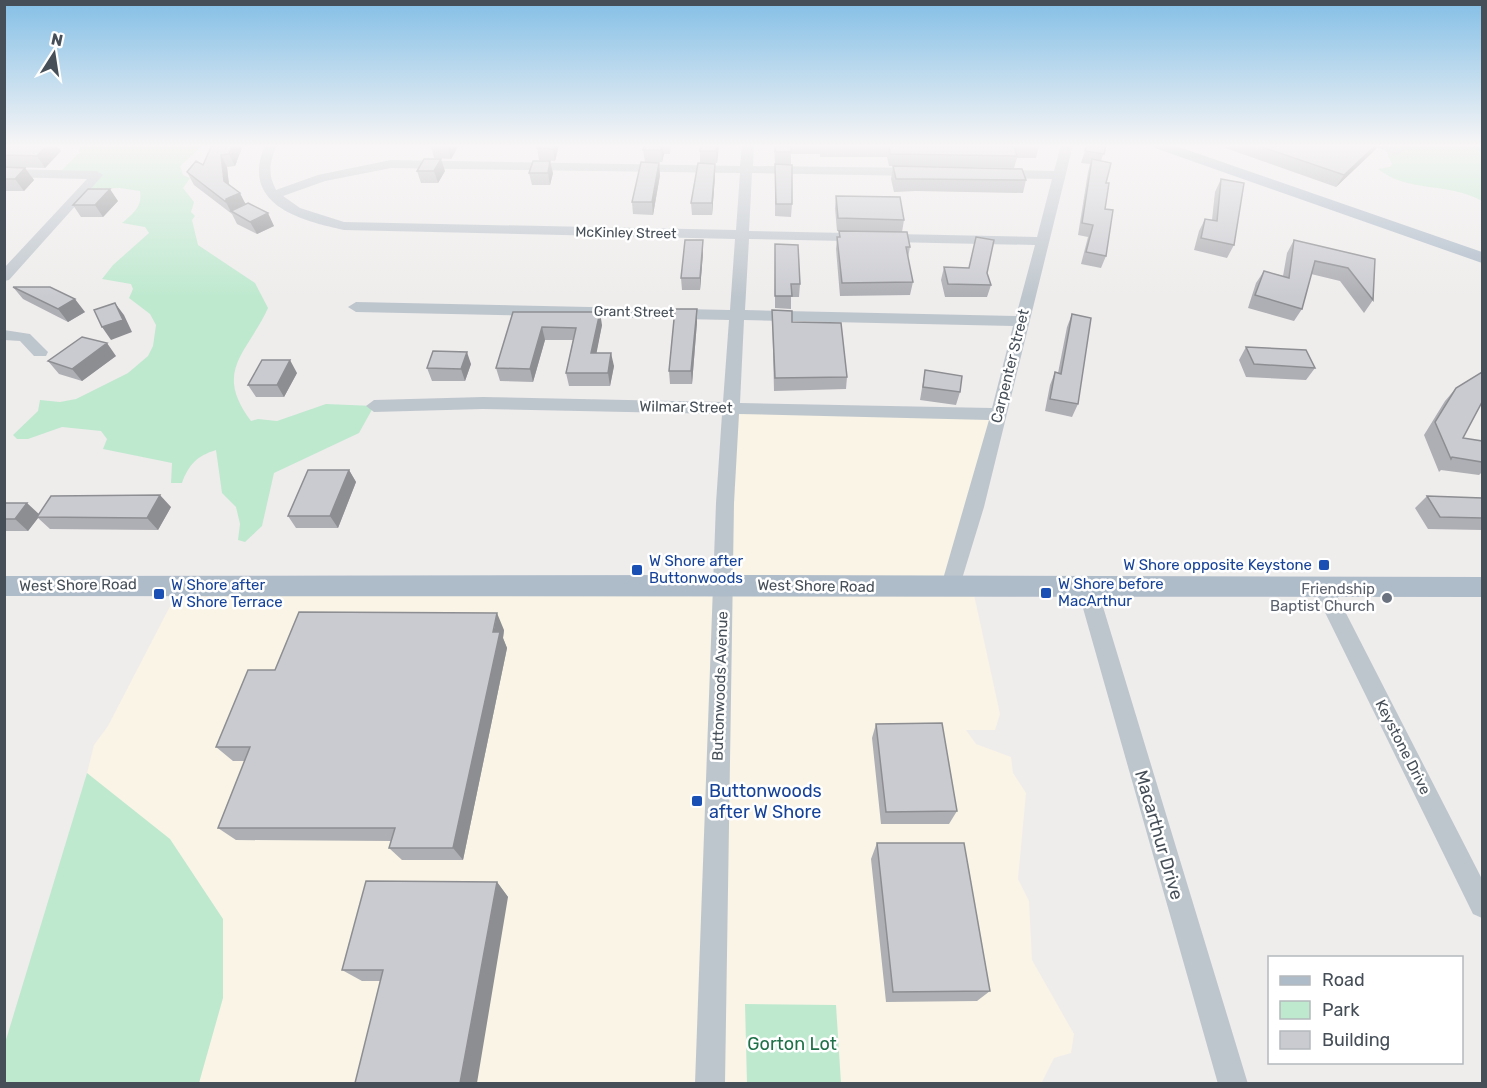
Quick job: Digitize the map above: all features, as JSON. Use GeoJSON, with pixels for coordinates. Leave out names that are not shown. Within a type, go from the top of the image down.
{"type":"FeatureCollection","features":[{"type":"Feature","properties":{"kind":"main road"},"geometry":{"type":"LineString","coordinates":[[1311,196],[1482,258]]}},
{"type":"Feature","properties":{"kind":"main road","name":"West Shore Road"},"geometry":{"type":"LineString","coordinates":[[4,586],[1482,587]]}},
{"type":"Feature","properties":{"kind":"street"},"geometry":{"type":"LineString","coordinates":[[4,277],[79,196]]}},
{"type":"Feature","properties":{"kind":"street","name":"McKinley Street"},"geometry":{"type":"LineString","coordinates":[[274,196],[296,211],[313,219],[353,227],[1042,241]]}},
{"type":"Feature","properties":{"kind":"street","name":"Buttonwoods Avenue"},"geometry":{"type":"LineString","coordinates":[[710,1083],[723,585],[745,196]]}},
{"type":"Feature","properties":{"kind":"street","name":"Carpenter Street"},"geometry":{"type":"LineString","coordinates":[[951,586],[975,507],[1054,196]]}},
{"type":"Feature","properties":{"kind":"street","name":"Grant Street"},"geometry":{"type":"LineString","coordinates":[[356,307],[1021,321]]}},
{"type":"Feature","properties":{"kind":"street"},"geometry":{"type":"LineString","coordinates":[[4,335],[24,337],[40,352]]}},
{"type":"Feature","properties":{"kind":"street","name":"Wilmar Street"},"geometry":{"type":"LineString","coordinates":[[374,406],[483,403],[998,414]]}},
{"type":"Feature","properties":{"kind":"street","name":"Macarthur Drive"},"geometry":{"type":"LineString","coordinates":[[1087,587],[1233,1083]]}},
{"type":"Feature","properties":{"kind":"street","name":"Keystone Drive"},"geometry":{"type":"LineString","coordinates":[[1323,588],[1482,905]]}},
{"type":"Feature","properties":{"kind":"shaded area"},"geometry":{"type":"Polygon","coordinates":[[[732,413],[990,418],[956,571],[973,590],[1000,714],[995,730],[966,730],[976,744],[1011,757],[1013,773],[1026,793],[1018,879],[1029,901],[1032,960],[1074,1034],[1071,1053],[1054,1058],[1041,1084],[199,1083],[200,1079],[87,773],[94,745],[108,726],[181,585],[724,581],[732,413]]]}},
{"type":"Feature","properties":{"kind":"green space"},"geometry":{"type":"Polygon","coordinates":[[[189,196],[194,202],[191,212],[195,216],[192,220],[198,245],[255,283],[268,308],[243,351],[234,375],[240,403],[251,421],[258,419],[277,421],[326,404],[374,406],[359,433],[274,473],[262,526],[245,542],[238,540],[240,524],[236,507],[222,493],[216,450],[194,462],[182,483],[171,483],[172,463],[103,449],[107,439],[101,431],[62,427],[28,439],[17,439],[13,435],[38,411],[40,400],[60,402],[76,399],[128,373],[148,356],[153,346],[156,325],[150,314],[129,298],[133,289],[131,284],[102,279],[113,265],[149,233],[145,227],[122,223],[138,206],[140,197],[189,196]]]}},
{"type":"Feature","properties":{"kind":"green space"},"geometry":{"type":"Polygon","coordinates":[[[1471,196],[1482,196],[1482,201],[1471,196]]]}},
{"type":"Feature","properties":{"kind":"green space"},"geometry":{"type":"Polygon","coordinates":[[[87,773],[170,839],[223,919],[223,998],[199,1083],[5,1083],[5,1043],[87,773]]]}},
{"type":"Feature","properties":{"kind":"green space","name":"Gorton Lot"},"geometry":{"type":"Polygon","coordinates":[[[745,1004],[836,1005],[841,1083],[747,1083],[745,1004]]]}},
{"type":"Feature","properties":{"kind":"building"},"geometry":{"type":"Polygon","coordinates":[[[82,196],[104,196],[95,205],[73,205],[82,196]]]}},
{"type":"Feature","properties":{"kind":"building"},"geometry":{"type":"Polygon","coordinates":[[[218,196],[234,196],[226,199],[226,202],[218,196]]]}},
{"type":"Feature","properties":{"kind":"building"},"geometry":{"type":"Polygon","coordinates":[[[633,196],[653,196],[652,202],[632,202],[633,196]]]}},
{"type":"Feature","properties":{"kind":"building"},"geometry":{"type":"Polygon","coordinates":[[[692,196],[713,196],[712,203],[691,203],[692,196]]]}},
{"type":"Feature","properties":{"kind":"building"},"geometry":{"type":"Polygon","coordinates":[[[776,196],[792,196],[792,204],[776,204],[776,196]]]}},
{"type":"Feature","properties":{"kind":"building"},"geometry":{"type":"Polygon","coordinates":[[[836,196],[900,197],[904,220],[838,218],[836,196]]]}},
{"type":"Feature","properties":{"kind":"building"},"geometry":{"type":"Polygon","coordinates":[[[1086,196],[1107,196],[1105,209],[1113,210],[1106,256],[1086,252],[1093,225],[1082,223],[1086,196]]]}},
{"type":"Feature","properties":{"kind":"building"},"geometry":{"type":"Polygon","coordinates":[[[1219,196],[1242,196],[1234,245],[1201,238],[1205,219],[1217,221],[1219,196]]]}},
{"type":"Feature","properties":{"kind":"building"},"geometry":{"type":"Polygon","coordinates":[[[248,203],[268,213],[250,222],[231,211],[248,203]]]}},
{"type":"Feature","properties":{"kind":"building"},"geometry":{"type":"Polygon","coordinates":[[[839,231],[907,232],[910,247],[906,247],[913,282],[842,283],[837,237],[840,237],[839,231]]]}},
{"type":"Feature","properties":{"kind":"building"},"geometry":{"type":"Polygon","coordinates":[[[976,237],[994,240],[987,273],[991,285],[948,284],[944,267],[969,268],[976,237]]]}},
{"type":"Feature","properties":{"kind":"building"},"geometry":{"type":"Polygon","coordinates":[[[685,240],[703,240],[700,278],[681,278],[685,240]]]}},
{"type":"Feature","properties":{"kind":"building"},"geometry":{"type":"Polygon","coordinates":[[[1294,240],[1375,259],[1373,300],[1348,268],[1315,261],[1302,309],[1255,295],[1264,271],[1289,278],[1294,240]]]}},
{"type":"Feature","properties":{"kind":"building"},"geometry":{"type":"Polygon","coordinates":[[[775,244],[798,245],[800,284],[791,284],[792,296],[775,296],[775,244]]]}},
{"type":"Feature","properties":{"kind":"building"},"geometry":{"type":"Polygon","coordinates":[[[13,287],[50,287],[75,299],[58,309],[13,287]]]}},
{"type":"Feature","properties":{"kind":"building"},"geometry":{"type":"Polygon","coordinates":[[[115,303],[123,320],[102,327],[94,310],[115,303]]]}},
{"type":"Feature","properties":{"kind":"building"},"geometry":{"type":"Polygon","coordinates":[[[675,309],[697,309],[691,371],[669,371],[675,309]]]}},
{"type":"Feature","properties":{"kind":"building"},"geometry":{"type":"Polygon","coordinates":[[[772,310],[792,311],[792,322],[841,323],[847,377],[775,378],[772,310]]]}},
{"type":"Feature","properties":{"kind":"building"},"geometry":{"type":"Polygon","coordinates":[[[513,312],[600,312],[591,353],[611,353],[608,373],[566,373],[576,328],[542,327],[530,369],[496,368],[513,312]]]}},
{"type":"Feature","properties":{"kind":"building"},"geometry":{"type":"Polygon","coordinates":[[[1072,314],[1091,318],[1078,404],[1050,399],[1055,372],[1061,374],[1072,314]]]}},
{"type":"Feature","properties":{"kind":"building"},"geometry":{"type":"Polygon","coordinates":[[[82,337],[107,343],[72,369],[48,361],[82,337]]]}},
{"type":"Feature","properties":{"kind":"building"},"geometry":{"type":"Polygon","coordinates":[[[1246,347],[1306,350],[1315,368],[1254,364],[1246,347]]]}},
{"type":"Feature","properties":{"kind":"building"},"geometry":{"type":"Polygon","coordinates":[[[433,351],[467,352],[461,369],[427,368],[433,351]]]}},
{"type":"Feature","properties":{"kind":"building"},"geometry":{"type":"Polygon","coordinates":[[[262,360],[290,360],[277,385],[248,385],[262,360]]]}},
{"type":"Feature","properties":{"kind":"building"},"geometry":{"type":"Polygon","coordinates":[[[925,370],[962,376],[960,392],[923,387],[925,370]]]}},
{"type":"Feature","properties":{"kind":"building"},"geometry":{"type":"Polygon","coordinates":[[[1482,372],[1482,402],[1463,438],[1482,441],[1482,462],[1452,457],[1451,459],[1435,422],[1456,388],[1482,372]]]}},
{"type":"Feature","properties":{"kind":"building"},"geometry":{"type":"Polygon","coordinates":[[[308,470],[349,470],[330,516],[288,516],[308,470]]]}},
{"type":"Feature","properties":{"kind":"building"},"geometry":{"type":"Polygon","coordinates":[[[160,495],[147,518],[37,517],[51,496],[160,495]]]}},
{"type":"Feature","properties":{"kind":"building"},"geometry":{"type":"Polygon","coordinates":[[[1427,496],[1482,498],[1482,518],[1440,517],[1427,496]]]}},
{"type":"Feature","properties":{"kind":"building"},"geometry":{"type":"Polygon","coordinates":[[[4,503],[27,503],[15,519],[4,519],[4,503]]]}},
{"type":"Feature","properties":{"kind":"building"},"geometry":{"type":"Polygon","coordinates":[[[299,612],[497,613],[493,632],[500,632],[453,848],[389,848],[395,828],[218,828],[250,747],[216,747],[248,670],[275,670],[299,612]]]}},
{"type":"Feature","properties":{"kind":"building"},"geometry":{"type":"Polygon","coordinates":[[[942,723],[957,811],[886,812],[876,724],[942,723]]]}},
{"type":"Feature","properties":{"kind":"building"},"geometry":{"type":"Polygon","coordinates":[[[877,843],[964,843],[990,991],[893,992],[877,843]]]}},
{"type":"Feature","properties":{"kind":"building"},"geometry":{"type":"Polygon","coordinates":[[[366,881],[497,882],[460,1083],[355,1083],[383,970],[342,970],[366,881]]]}},
{"type":"Feature","properties":{"kind":"place","name":"W Shore opposite Keystone"},"geometry":{"type":"Point","coordinates":[1324,565]}},
{"type":"Feature","properties":{"kind":"place","name":"W Shore after Buttonwoods"},"geometry":{"type":"Point","coordinates":[637,570]}},
{"type":"Feature","properties":{"kind":"place","name":"W Shore before MacArthur"},"geometry":{"type":"Point","coordinates":[1046,593]}},
{"type":"Feature","properties":{"kind":"place","name":"W Shore after W Shore Terrace"},"geometry":{"type":"Point","coordinates":[159,594]}},
{"type":"Feature","properties":{"kind":"place","name":"Friendship Baptist Church"},"geometry":{"type":"Point","coordinates":[1387,598]}},
{"type":"Feature","properties":{"kind":"place","name":"Buttonwoods after W Shore"},"geometry":{"type":"Point","coordinates":[697,801]}}]}
